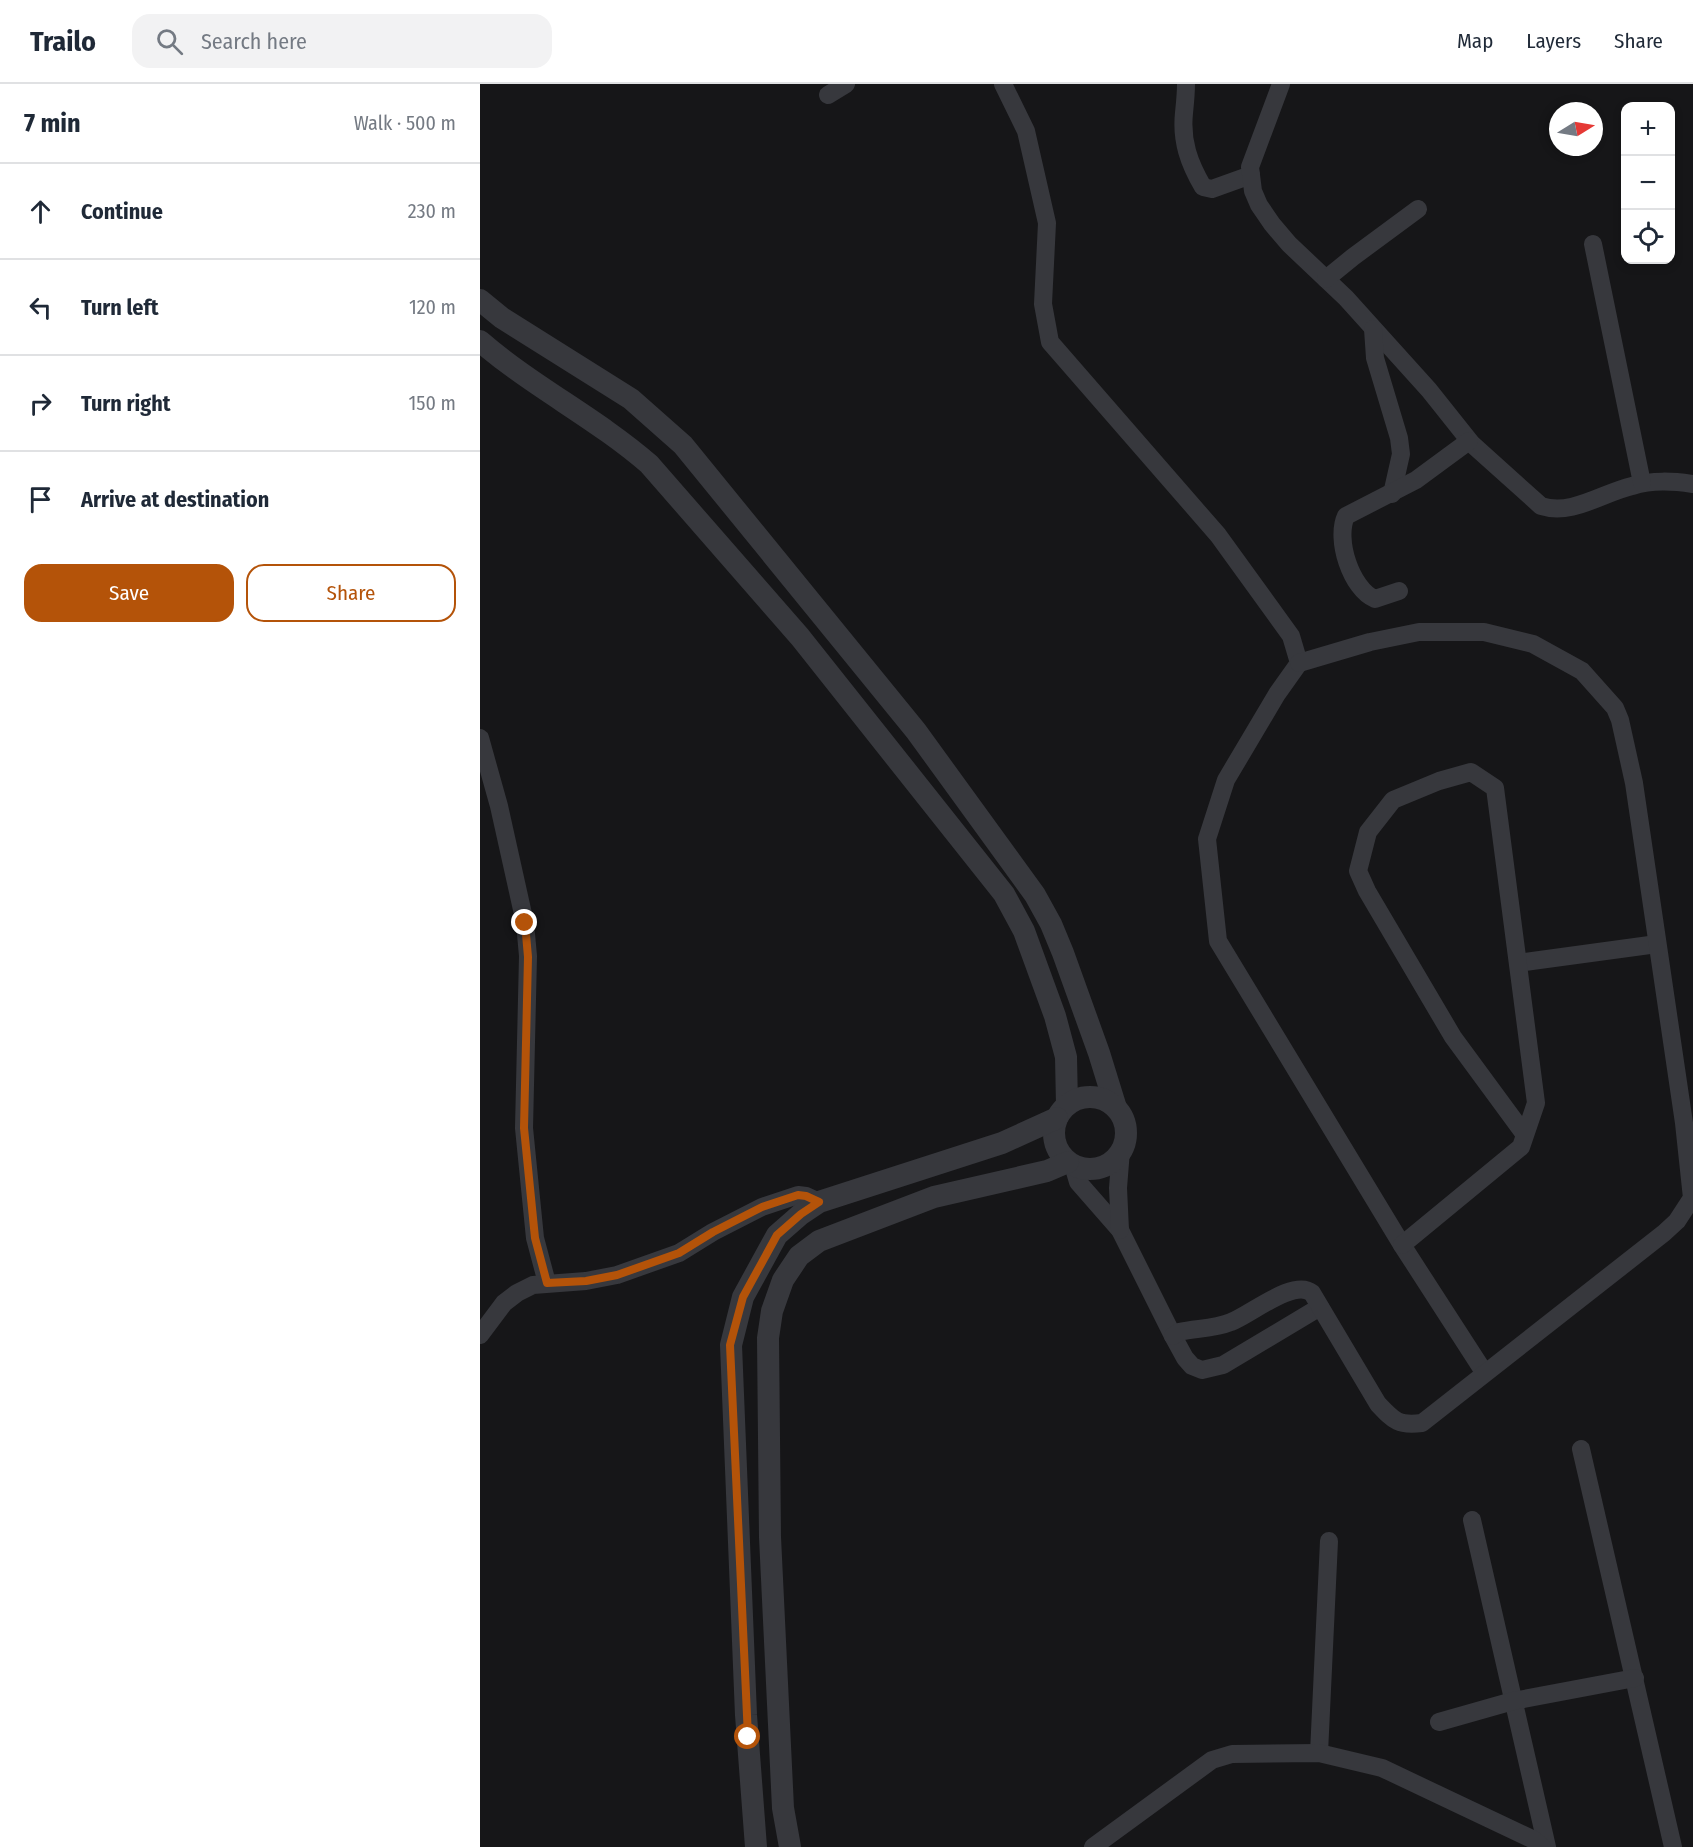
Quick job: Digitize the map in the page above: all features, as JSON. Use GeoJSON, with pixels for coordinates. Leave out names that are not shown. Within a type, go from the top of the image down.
{"type":"FeatureCollection","features":[{"type":"Feature","properties":{"kind":"street"},"geometry":{"type":"LineString","coordinates":[[828,95],[846,84]]}},
{"type":"Feature","properties":{"kind":"street"},"geometry":{"type":"LineString","coordinates":[[1003,84],[1026,131],[1047,223],[1043,304],[1050,342],[1218,535],[1291,636],[1299,663]]}},
{"type":"Feature","properties":{"kind":"street"},"geometry":{"type":"LineString","coordinates":[[1186,84],[1183,136],[1185,149],[1191,168],[1203,187],[1212,189],[1251,175]]}},
{"type":"Feature","properties":{"kind":"street"},"geometry":{"type":"LineString","coordinates":[[1281,84],[1250,167],[1252,191],[1272,224],[1289,244],[1373,328],[1429,390],[1469,441],[1541,506],[1554,510],[1586,503],[1642,483],[1661,480],[1693,483]]}},
{"type":"Feature","properties":{"kind":"street"},"geometry":{"type":"LineString","coordinates":[[1326,279],[1418,209]]}},
{"type":"Feature","properties":{"kind":"street"},"geometry":{"type":"LineString","coordinates":[[1593,244],[1642,483]]}},
{"type":"Feature","properties":{"kind":"street"},"geometry":{"type":"LineString","coordinates":[[480,300],[502,318],[632,399],[683,445],[916,731],[1035,895],[1051,924],[1125,1128],[1118,1188],[1120,1230]]}},
{"type":"Feature","properties":{"kind":"street"},"geometry":{"type":"LineString","coordinates":[[1373,328],[1375,358],[1400,438],[1401,454],[1392,494]]}},
{"type":"Feature","properties":{"kind":"street"},"geometry":{"type":"LineString","coordinates":[[480,341],[507,365],[588,417],[649,464],[800,637],[1004,894],[1024,931],[1055,1016],[1066,1057],[1062,1112],[1054,1137],[1061,1155],[1071,1163],[1087,1168],[1100,1167],[1113,1161],[1121,1150]]}},
{"type":"Feature","properties":{"kind":"street"},"geometry":{"type":"LineString","coordinates":[[1399,591],[1375,599],[1368,596],[1348,566],[1342,536],[1346,516],[1416,480],[1469,441]]}},
{"type":"Feature","properties":{"kind":"street"},"geometry":{"type":"LineString","coordinates":[[1173,1336],[1186,1330],[1210,1328],[1229,1323],[1292,1290],[1302,1288],[1308,1290],[1378,1404],[1392,1420],[1407,1425],[1422,1423],[1484,1372],[1664,1233],[1677,1221],[1692,1198],[1691,1174],[1634,783],[1620,720],[1615,708],[1582,671],[1533,644],[1484,632],[1419,632],[1370,642],[1299,663],[1277,694],[1226,780],[1207,839],[1218,941],[1402,1245],[1484,1372]]}},
{"type":"Feature","properties":{"kind":"street"},"geometry":{"type":"LineString","coordinates":[[480,738],[514,868],[525,923],[528,957],[524,1128],[535,1238],[547,1283]]}},
{"type":"Feature","properties":{"kind":"street"},"geometry":{"type":"LineString","coordinates":[[1402,1245],[1521,1148],[1536,1103],[1495,788],[1471,772],[1439,781],[1393,800],[1368,831],[1358,871],[1367,891],[1453,1037],[1525,1135]]}},
{"type":"Feature","properties":{"kind":"street"},"geometry":{"type":"LineString","coordinates":[[1518,963],[1657,944]]}},
{"type":"Feature","properties":{"kind":"street"},"geometry":{"type":"LineString","coordinates":[[756,1847],[746,1715],[730,1345],[743,1297],[777,1235],[819,1202],[1002,1143],[1062,1112],[1075,1100],[1092,1097],[1101,1099],[1116,1108]]}},
{"type":"Feature","properties":{"kind":"street"},"geometry":{"type":"LineString","coordinates":[[1071,1163],[1077,1182],[1120,1230],[1173,1336],[1192,1366],[1202,1370],[1223,1365],[1320,1307]]}},
{"type":"Feature","properties":{"kind":"street"},"geometry":{"type":"LineString","coordinates":[[790,1847],[783,1808],[770,1537],[768,1338],[772,1311],[783,1280],[799,1256],[819,1241],[934,1197],[1047,1171],[1071,1163]]}},
{"type":"Feature","properties":{"kind":"street"},"geometry":{"type":"LineString","coordinates":[[480,1335],[504,1303],[533,1285],[586,1281],[617,1275],[679,1253],[713,1232],[762,1207],[798,1195],[819,1202]]}},
{"type":"Feature","properties":{"kind":"street"},"geometry":{"type":"LineString","coordinates":[[1581,1449],[1673,1847]]}},
{"type":"Feature","properties":{"kind":"street"},"geometry":{"type":"LineString","coordinates":[[1473,1520],[1547,1847]]}},
{"type":"Feature","properties":{"kind":"street"},"geometry":{"type":"LineString","coordinates":[[1319,1753],[1329,1541]]}},
{"type":"Feature","properties":{"kind":"street"},"geometry":{"type":"LineString","coordinates":[[1439,1722],[1513,1701],[1635,1678]]}},
{"type":"Feature","properties":{"kind":"street"},"geometry":{"type":"LineString","coordinates":[[1093,1847],[1212,1760],[1232,1754],[1319,1753],[1382,1768],[1534,1840],[1542,1847]]}},
{"type":"Feature","properties":{"kind":"route"},"geometry":{"type":"LineString","coordinates":[[525,923],[528,957],[524,1128],[535,1238],[547,1283],[586,1281],[617,1275],[679,1253],[713,1232],[762,1207],[798,1195],[819,1202],[777,1235],[743,1297],[730,1345],[748,1737]]}}]}
